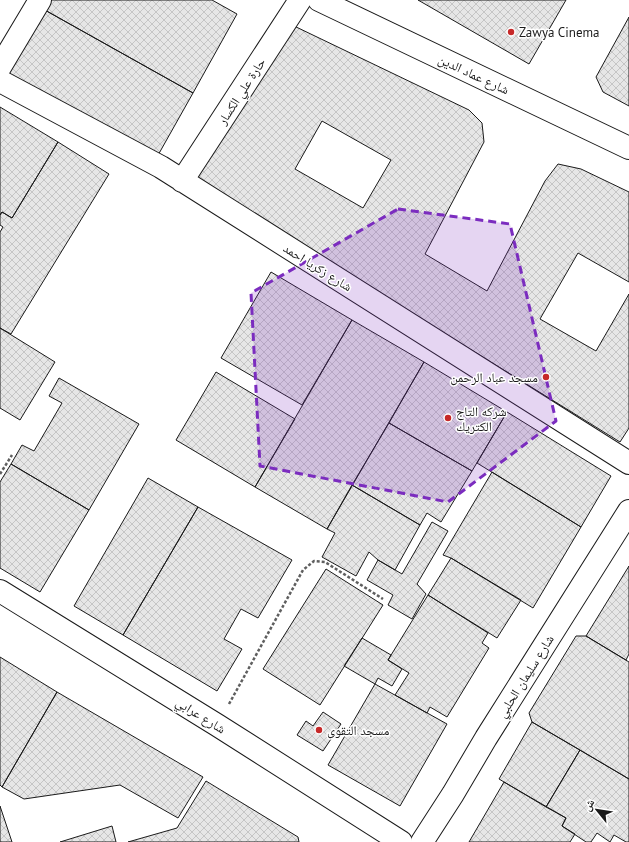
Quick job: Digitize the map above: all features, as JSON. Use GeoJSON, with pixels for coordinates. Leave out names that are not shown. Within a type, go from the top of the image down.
{"type":"FeatureCollection","features":[{"type":"Feature","properties":{"kind":"street"},"geometry":{"type":"LineString","coordinates":[[0,67],[40,0]]}},
{"type":"Feature","properties":{"kind":"street","name":"حارة علي الكسار"},"geometry":{"type":"LineString","coordinates":[[182,181],[300,0]]}},
{"type":"Feature","properties":{"kind":"street","name":"شارع عماد الدين"},"geometry":{"type":"LineString","coordinates":[[319,0],[629,148]]}},
{"type":"Feature","properties":{"kind":"street","name":"شارع زكريا احمد"},"geometry":{"type":"LineString","coordinates":[[0,81],[162,167],[629,463]]}},
{"type":"Feature","properties":{"kind":"street","name":"شارع سليمان الحلبي"},"geometry":{"type":"LineString","coordinates":[[422,842],[629,511]]}},
{"type":"Feature","properties":{"kind":"street","name":"شارع عرابي"},"geometry":{"type":"LineString","coordinates":[[0,591],[217,725],[401,842]]}},
{"type":"Feature","properties":{"kind":"path"},"geometry":{"type":"LineString","coordinates":[[0,474],[12,455]]}},
{"type":"Feature","properties":{"kind":"path"},"geometry":{"type":"LineString","coordinates":[[217,725],[303,570],[314,561],[325,562],[383,599]]}},
{"type":"Feature","properties":{"kind":"highlighted area"},"geometry":{"type":"Polygon","coordinates":[[[398,209],[510,224],[556,421],[448,502],[260,466],[251,293],[398,209]]]}},
{"type":"Feature","properties":{"kind":"building"},"geometry":{"type":"Polygon","coordinates":[[[48,0],[212,0],[237,14],[193,93],[43,9],[48,0]]]}},
{"type":"Feature","properties":{"kind":"building","name":"Zawya Cinema"},"geometry":{"type":"Polygon","coordinates":[[[418,0],[566,0],[529,64],[418,0]]]}},
{"type":"Feature","properties":{"kind":"building"},"geometry":{"type":"Polygon","coordinates":[[[43,9],[193,93],[157,157],[8,73],[43,9]]]}},
{"type":"Feature","properties":{"kind":"building"},"geometry":{"type":"Polygon","coordinates":[[[629,17],[629,106],[603,92],[596,77],[629,17]]]}},
{"type":"Feature","properties":{"kind":"building"},"geometry":{"type":"Polygon","coordinates":[[[292,25],[469,110],[482,123],[484,142],[425,254],[487,291],[545,181],[558,164],[581,169],[629,192],[629,282],[578,253],[540,319],[596,351],[629,294],[629,428],[620,442],[195,179],[292,25]],[[322,121],[295,169],[363,208],[391,160],[322,121]]]}},
{"type":"Feature","properties":{"kind":"building"},"geometry":{"type":"Polygon","coordinates":[[[0,107],[58,142],[12,218],[2,212],[0,215],[0,107]]]}},
{"type":"Feature","properties":{"kind":"building"},"geometry":{"type":"Polygon","coordinates":[[[58,142],[109,174],[11,334],[0,328],[0,232],[3,227],[0,225],[0,215],[2,212],[12,218],[58,142]]]}},
{"type":"Feature","properties":{"kind":"building"},"geometry":{"type":"Polygon","coordinates":[[[271,272],[352,320],[302,405],[221,358],[271,272]]]}},
{"type":"Feature","properties":{"kind":"building"},"geometry":{"type":"Polygon","coordinates":[[[352,320],[424,362],[327,529],[255,487],[352,320]]]}},
{"type":"Feature","properties":{"kind":"building"},"geometry":{"type":"Polygon","coordinates":[[[0,328],[55,362],[20,420],[0,408],[0,328]]]}},
{"type":"Feature","properties":{"kind":"building","name":"شركه التاج الكتريك"},"geometry":{"type":"Polygon","coordinates":[[[424,362],[507,412],[472,471],[389,423],[424,362]]]}},
{"type":"Feature","properties":{"kind":"building"},"geometry":{"type":"Polygon","coordinates":[[[216,372],[295,419],[255,487],[176,440],[216,372]]]}},
{"type":"Feature","properties":{"kind":"building"},"geometry":{"type":"Polygon","coordinates":[[[59,378],[139,424],[89,510],[11,464],[22,445],[34,451],[62,403],[49,396],[59,378]]]}},
{"type":"Feature","properties":{"kind":"building"},"geometry":{"type":"Polygon","coordinates":[[[507,412],[611,476],[581,527],[477,463],[507,412]]]}},
{"type":"Feature","properties":{"kind":"building"},"geometry":{"type":"Polygon","coordinates":[[[389,423],[472,471],[441,522],[427,513],[420,525],[352,485],[389,423]]]}},
{"type":"Feature","properties":{"kind":"building"},"geometry":{"type":"Polygon","coordinates":[[[11,464],[89,510],[40,592],[0,568],[0,482],[11,464]]]}},
{"type":"Feature","properties":{"kind":"building"},"geometry":{"type":"Polygon","coordinates":[[[492,472],[581,527],[533,608],[451,558],[443,555],[492,472]]]}},
{"type":"Feature","properties":{"kind":"building"},"geometry":{"type":"Polygon","coordinates":[[[148,478],[198,507],[123,635],[74,606],[148,478]]]}},
{"type":"Feature","properties":{"kind":"building"},"geometry":{"type":"Polygon","coordinates":[[[352,485],[420,525],[395,570],[378,560],[369,552],[356,576],[322,557],[335,533],[327,529],[352,485]]]}},
{"type":"Feature","properties":{"kind":"building"},"geometry":{"type":"Polygon","coordinates":[[[198,507],[292,560],[258,618],[241,609],[224,639],[242,649],[217,691],[123,635],[198,507]]]}},
{"type":"Feature","properties":{"kind":"building"},"geometry":{"type":"Polygon","coordinates":[[[432,522],[448,531],[417,584],[426,594],[412,619],[388,605],[393,595],[367,580],[378,560],[402,574],[432,522]]]}},
{"type":"Feature","properties":{"kind":"building"},"geometry":{"type":"Polygon","coordinates":[[[451,558],[521,600],[497,638],[428,595],[451,558]]]}},
{"type":"Feature","properties":{"kind":"building"},"geometry":{"type":"Polygon","coordinates":[[[629,566],[629,654],[626,660],[586,636],[629,566]]]}},
{"type":"Feature","properties":{"kind":"building"},"geometry":{"type":"Polygon","coordinates":[[[326,569],[383,605],[320,705],[263,669],[326,569]]]}},
{"type":"Feature","properties":{"kind":"building"},"geometry":{"type":"Polygon","coordinates":[[[428,595],[488,633],[482,643],[489,648],[447,717],[430,707],[427,713],[395,695],[409,673],[388,660],[428,595]]]}},
{"type":"Feature","properties":{"kind":"building"},"geometry":{"type":"Polygon","coordinates":[[[576,636],[586,636],[629,662],[629,779],[532,722],[529,713],[576,636]]]}},
{"type":"Feature","properties":{"kind":"building"},"geometry":{"type":"Polygon","coordinates":[[[362,638],[391,655],[388,660],[402,669],[392,686],[378,678],[375,684],[344,666],[362,638]]]}},
{"type":"Feature","properties":{"kind":"building"},"geometry":{"type":"Polygon","coordinates":[[[0,657],[57,692],[2,787],[0,785],[0,657]]]}},
{"type":"Feature","properties":{"kind":"building"},"geometry":{"type":"Polygon","coordinates":[[[375,684],[447,724],[400,806],[328,765],[375,684]]]}},
{"type":"Feature","properties":{"kind":"building"},"geometry":{"type":"Polygon","coordinates":[[[57,692],[203,777],[178,818],[120,785],[24,799],[2,787],[57,692]]]}},
{"type":"Feature","properties":{"kind":"building","name":"مسجد التقوى"},"geometry":{"type":"Polygon","coordinates":[[[323,712],[341,724],[323,751],[297,735],[306,721],[313,726],[323,712]]]}},
{"type":"Feature","properties":{"kind":"building"},"geometry":{"type":"Polygon","coordinates":[[[532,722],[580,750],[546,807],[499,779],[532,722]]]}},
{"type":"Feature","properties":{"kind":"building"},"geometry":{"type":"Polygon","coordinates":[[[580,750],[629,779],[629,842],[626,842],[614,835],[610,842],[597,833],[591,842],[586,842],[562,826],[566,818],[546,807],[580,750]]]}},
{"type":"Feature","properties":{"kind":"building"},"geometry":{"type":"Polygon","coordinates":[[[206,781],[298,837],[299,842],[128,842],[177,828],[206,781]]]}},
{"type":"Feature","properties":{"kind":"building"},"geometry":{"type":"Polygon","coordinates":[[[504,782],[566,818],[562,826],[575,834],[570,842],[469,842],[504,782]]]}},
{"type":"Feature","properties":{"kind":"building"},"geometry":{"type":"Polygon","coordinates":[[[0,806],[12,842],[0,842],[0,806]]]}},
{"type":"Feature","properties":{"kind":"building"},"geometry":{"type":"Polygon","coordinates":[[[112,826],[116,842],[60,842],[112,826]]]}},
{"type":"Feature","properties":{"kind":"place","name":"Zawya Cinema"},"geometry":{"type":"Point","coordinates":[511,32]}},
{"type":"Feature","properties":{"kind":"place","name":"مسجد عباد الرحمن"},"geometry":{"type":"Point","coordinates":[546,377]}},
{"type":"Feature","properties":{"kind":"place","name":"شركه التاج الكتريك"},"geometry":{"type":"Point","coordinates":[448,418]}},
{"type":"Feature","properties":{"kind":"place","name":"مسجد التقوى"},"geometry":{"type":"Point","coordinates":[319,730]}}]}
